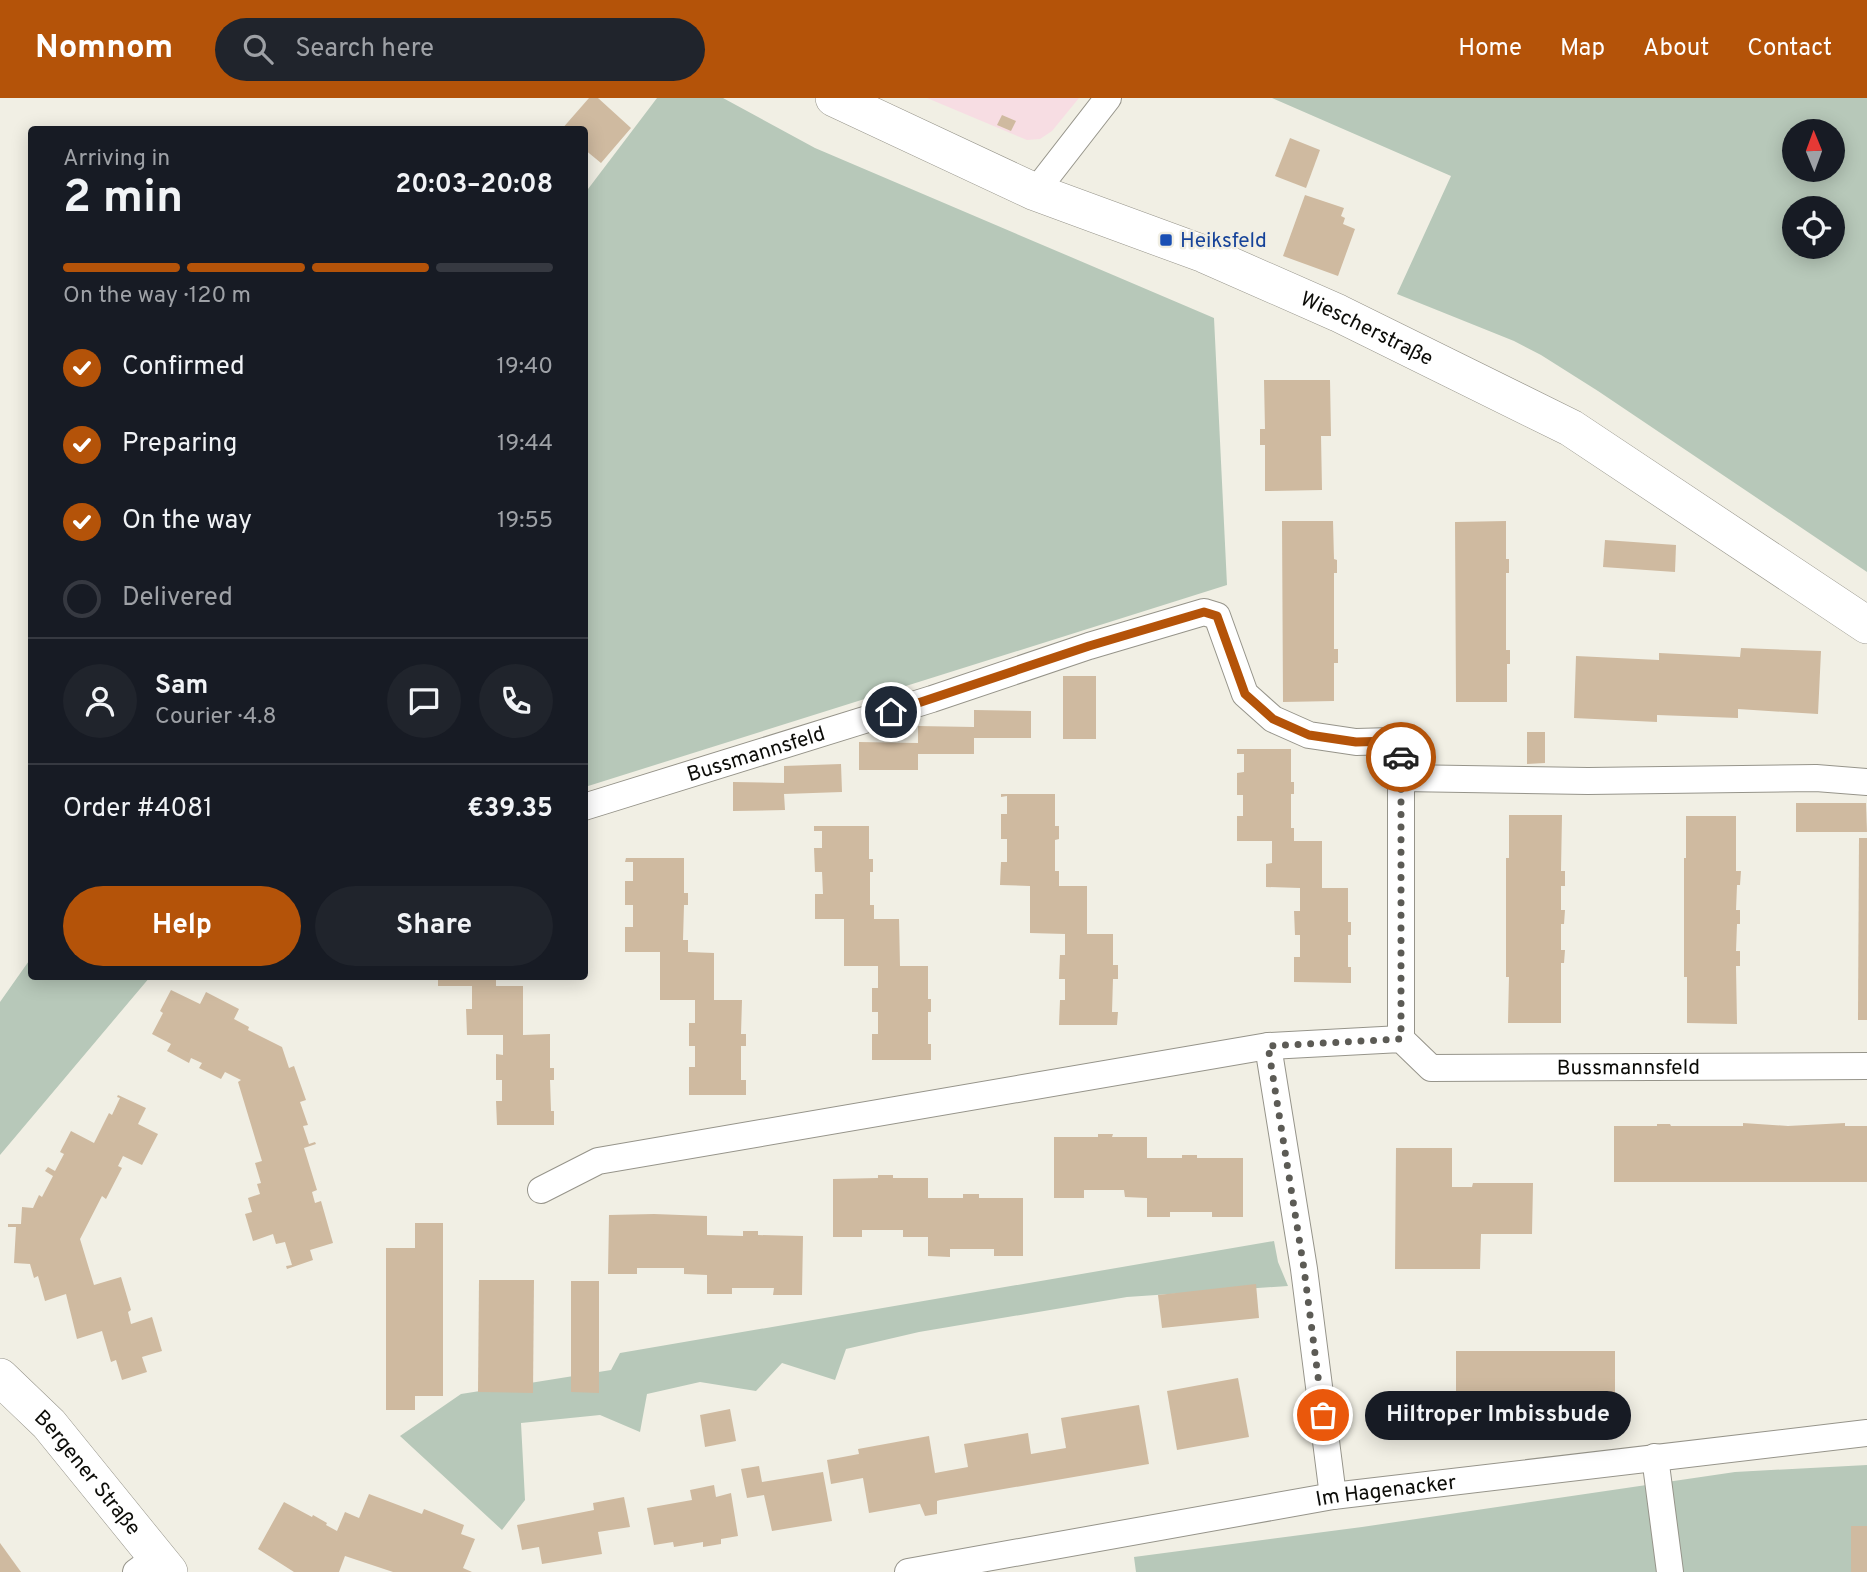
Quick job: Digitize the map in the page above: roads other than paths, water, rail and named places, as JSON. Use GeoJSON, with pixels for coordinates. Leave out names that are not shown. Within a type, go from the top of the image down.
{"type":"FeatureCollection","features":[{"type":"Feature","properties":{"kind":"main road","name":"Wiescherstraße"},"geometry":{"type":"LineString","coordinates":[[834,98],[1035,192],[1204,254],[1338,313],[1572,428],[1867,625]]}},
{"type":"Feature","properties":{"kind":"main road","name":"Bergener Straße"},"geometry":{"type":"LineString","coordinates":[[0,1377],[49,1424],[154,1567]]}},
{"type":"Feature","properties":{"kind":"street"},"geometry":{"type":"LineString","coordinates":[[1035,192],[1108,98]]}},
{"type":"Feature","properties":{"kind":"street","name":"Bussmannsfeld"},"geometry":{"type":"LineString","coordinates":[[588,806],[1204,612],[1217,616],[1245,694],[1273,719],[1309,735],[1356,742],[1392,741],[1401,750],[1401,1039],[1431,1068],[1867,1066]]}},
{"type":"Feature","properties":{"kind":"street"},"geometry":{"type":"LineString","coordinates":[[1402,778],[1588,781],[1816,779],[1867,782]]}},
{"type":"Feature","properties":{"kind":"street"},"geometry":{"type":"LineString","coordinates":[[541,1190],[598,1161],[1268,1046],[1401,1039]]}},
{"type":"Feature","properties":{"kind":"street"},"geometry":{"type":"LineString","coordinates":[[1268,1046],[1304,1269],[1333,1496]]}},
{"type":"Feature","properties":{"kind":"street","name":"Im Hagenacker"},"geometry":{"type":"LineString","coordinates":[[908,1572],[1333,1496],[1867,1433]]}},
{"type":"Feature","properties":{"kind":"street"},"geometry":{"type":"LineString","coordinates":[[1655,1457],[1670,1572]]}},
{"type":"Feature","properties":{"kind":"place","name":"Heiksfeld"},"geometry":{"type":"Point","coordinates":[1166,240]}},
{"type":"Feature","properties":{"kind":"place","name":"Hiltroper Imbissbude"},"geometry":{"type":"Point","coordinates":[1323,1415]}}]}
